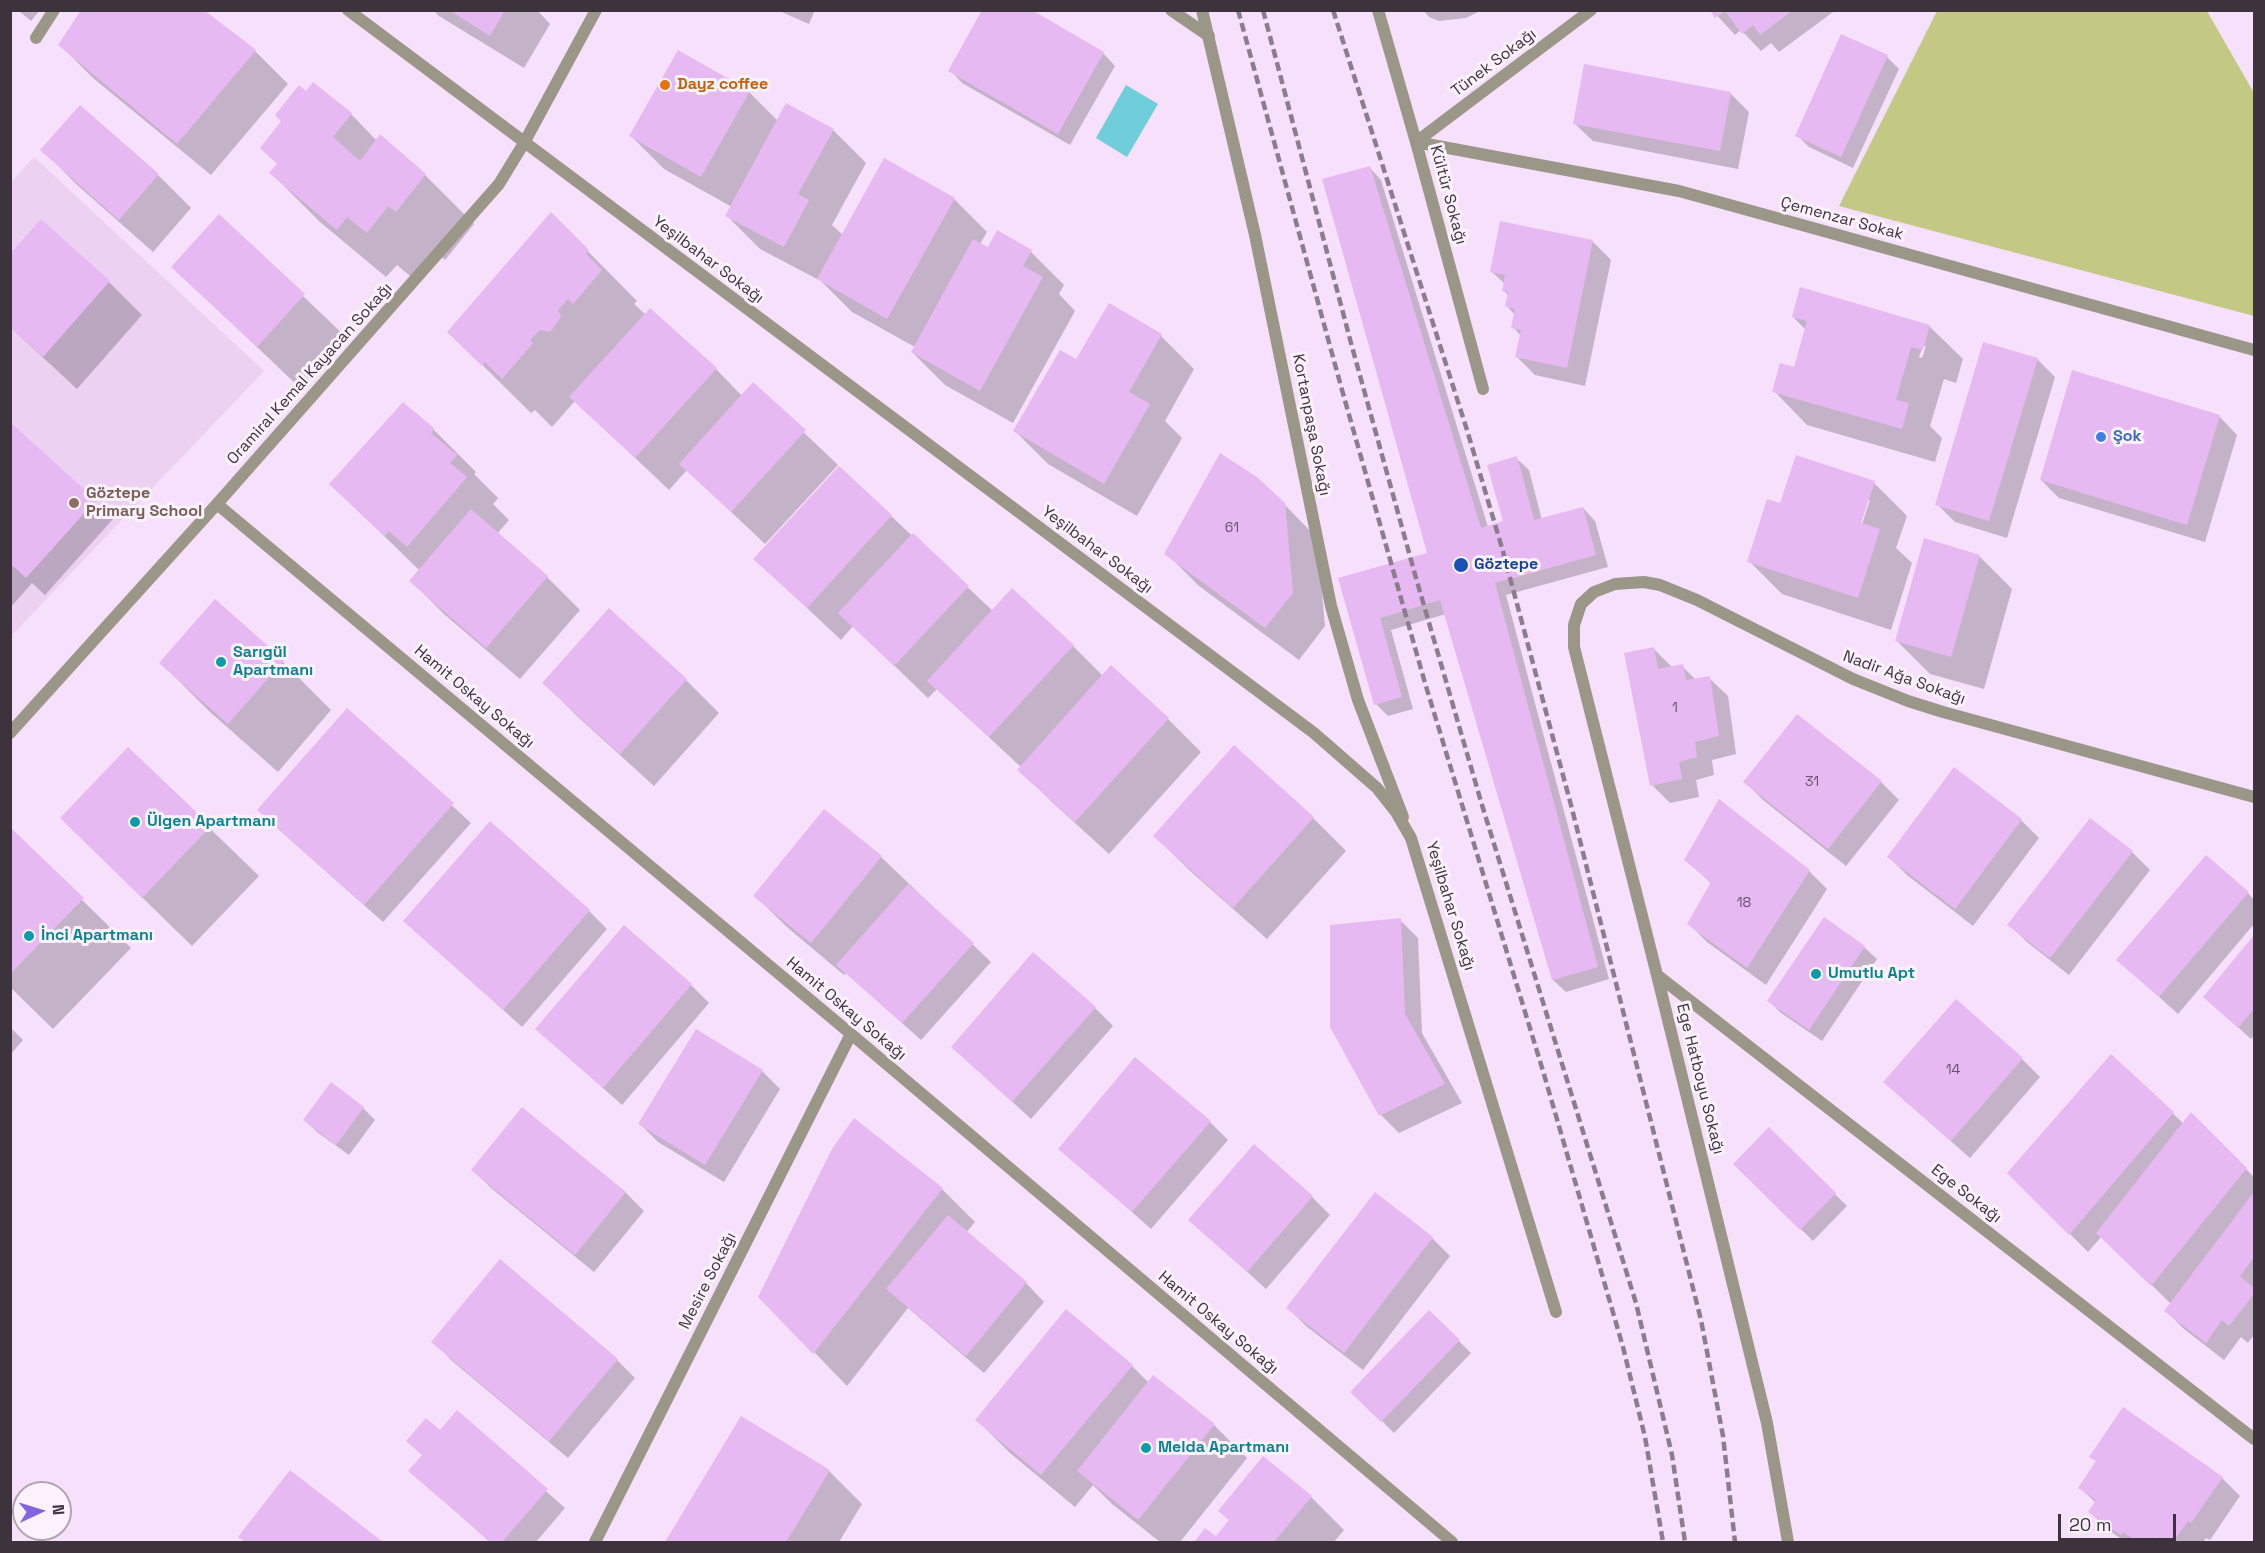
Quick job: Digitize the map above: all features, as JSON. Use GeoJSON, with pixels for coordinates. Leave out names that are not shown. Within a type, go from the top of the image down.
{"type":"FeatureCollection","features":[{"type":"Feature","properties":{"kind":"street"},"geometry":{"type":"LineString","coordinates":[[36,38],[54,10]]}},
{"type":"Feature","properties":{"kind":"street","name":"Yeşilbahar Sokağı"},"geometry":{"type":"LineString","coordinates":[[348,10],[1314,733],[1377,788],[1396,812],[1411,838],[1556,1312]]}},
{"type":"Feature","properties":{"kind":"street","name":"Oramiral Kemal Kayacan Sokağı"},"geometry":{"type":"LineString","coordinates":[[10,734],[217,504],[499,184],[524,143],[596,10]]}},
{"type":"Feature","properties":{"kind":"street"},"geometry":{"type":"LineString","coordinates":[[1171,10],[1209,36]]}},
{"type":"Feature","properties":{"kind":"street","name":"Kortanpaşa Sokağı"},"geometry":{"type":"LineString","coordinates":[[1202,10],[1255,235],[1338,635],[1367,727],[1411,838]]}},
{"type":"Feature","properties":{"kind":"street","name":"Kültür Sokağı"},"geometry":{"type":"LineString","coordinates":[[1377,10],[1416,141],[1483,389]]}},
{"type":"Feature","properties":{"kind":"street","name":"Tünek Sokağı"},"geometry":{"type":"LineString","coordinates":[[1416,141],[1591,10]]}},
{"type":"Feature","properties":{"kind":"street","name":"Çemenzar Sokak"},"geometry":{"type":"LineString","coordinates":[[1416,141],[1669,189],[2254,350]]}},
{"type":"Feature","properties":{"kind":"street","name":"Hamit Oskay Sokağı"},"geometry":{"type":"LineString","coordinates":[[217,504],[851,1034],[1452,1542]]}},
{"type":"Feature","properties":{"kind":"street","name":"Nadir Ağa Sokağı"},"geometry":{"type":"LineString","coordinates":[[1574,626],[1581,604],[1594,592],[1627,582],[1660,585],[1690,597],[1853,679],[1908,701],[2254,797]]}},
{"type":"Feature","properties":{"kind":"street","name":"Ege Hatboyu Sokağı"},"geometry":{"type":"LineString","coordinates":[[1574,626],[1574,648],[1767,1423],[1788,1542]]}},
{"type":"Feature","properties":{"kind":"street","name":"Ege Sokağı"},"geometry":{"type":"LineString","coordinates":[[1657,975],[2254,1436]]}},
{"type":"Feature","properties":{"kind":"street","name":"Mesire Sokağı"},"geometry":{"type":"LineString","coordinates":[[595,1542],[851,1034]]}},
{"type":"Feature","properties":{"kind":"shaded area","name":"Göztepe Primary School"},"geometry":{"type":"Polygon","coordinates":[[[34,157],[264,371],[11,636],[11,182],[34,157]]]}},
{"type":"Feature","properties":{"kind":"green space"},"geometry":{"type":"Polygon","coordinates":[[[1937,11],[2207,11],[2254,93],[2254,316],[1839,206],[1937,11]]]}},
{"type":"Feature","properties":{"kind":"water"},"geometry":{"type":"Polygon","coordinates":[[[1126,85],[1158,104],[1127,157],[1096,138],[1126,85]]]}},
{"type":"Feature","properties":{"kind":"building"},"geometry":{"type":"Polygon","coordinates":[[[81,10],[204,10],[256,50],[177,144],[58,45],[81,10]]]}},
{"type":"Feature","properties":{"kind":"building"},"geometry":{"type":"Polygon","coordinates":[[[449,10],[505,10],[490,36],[449,10]]]}},
{"type":"Feature","properties":{"kind":"building"},"geometry":{"type":"Polygon","coordinates":[[[982,10],[1032,10],[1104,52],[1058,134],[948,71],[982,10]]]}},
{"type":"Feature","properties":{"kind":"building"},"geometry":{"type":"Polygon","coordinates":[[[1710,10],[1793,10],[1760,35],[1753,25],[1742,34],[1725,11],[1715,18],[1710,10]]]}},
{"type":"Feature","properties":{"kind":"building"},"geometry":{"type":"Polygon","coordinates":[[[1841,34],[1888,55],[1841,157],[1795,136],[1841,34]]]}},
{"type":"Feature","properties":{"kind":"building"},"geometry":{"type":"Polygon","coordinates":[[[678,50],[750,91],[701,177],[629,136],[678,50]]]}},
{"type":"Feature","properties":{"kind":"building"},"geometry":{"type":"Polygon","coordinates":[[[1584,64],[1731,92],[1720,151],[1573,124],[1584,64]]]}},
{"type":"Feature","properties":{"kind":"building"},"geometry":{"type":"Polygon","coordinates":[[[313,82],[352,113],[333,137],[360,161],[380,134],[426,174],[396,212],[388,206],[367,233],[347,217],[337,230],[269,173],[277,164],[260,148],[281,121],[275,115],[299,85],[306,91],[313,82]]]}},
{"type":"Feature","properties":{"kind":"building"},"geometry":{"type":"Polygon","coordinates":[[[786,103],[834,129],[798,194],[809,200],[784,247],[725,216],[786,103]]]}},
{"type":"Feature","properties":{"kind":"building"},"geometry":{"type":"Polygon","coordinates":[[[80,105],[159,174],[119,220],[40,150],[80,105]]]}},
{"type":"Feature","properties":{"kind":"building"},"geometry":{"type":"Polygon","coordinates":[[[884,158],[955,198],[887,319],[817,279],[884,158]]]}},
{"type":"Feature","properties":{"kind":"building"},"geometry":{"type":"Polygon","coordinates":[[[1370,166],[1481,528],[1503,521],[1487,465],[1517,456],[1534,520],[1583,507],[1596,555],[1495,583],[1598,967],[1552,980],[1440,600],[1380,618],[1402,697],[1374,705],[1338,578],[1427,553],[1322,179],[1370,166]]]}},
{"type":"Feature","properties":{"kind":"building"},"geometry":{"type":"Polygon","coordinates":[[[551,212],[589,250],[586,254],[602,270],[573,304],[568,299],[558,310],[561,317],[550,332],[540,330],[530,340],[533,343],[502,379],[485,362],[482,366],[447,332],[551,212]]]}},
{"type":"Feature","properties":{"kind":"building"},"geometry":{"type":"Polygon","coordinates":[[[219,214],[305,294],[257,347],[171,267],[219,214]]]}},
{"type":"Feature","properties":{"kind":"building"},"geometry":{"type":"Polygon","coordinates":[[[41,219],[110,281],[43,357],[10,327],[10,254],[41,219]]]}},
{"type":"Feature","properties":{"kind":"building"},"geometry":{"type":"Polygon","coordinates":[[[1500,221],[1593,240],[1567,368],[1515,357],[1521,330],[1511,328],[1515,309],[1505,306],[1508,292],[1502,291],[1505,275],[1490,272],[1500,221]]]}},
{"type":"Feature","properties":{"kind":"building"},"geometry":{"type":"Polygon","coordinates":[[[997,230],[1032,250],[1023,266],[1043,277],[980,391],[911,352],[973,239],[988,247],[997,230]]]}},
{"type":"Feature","properties":{"kind":"building"},"geometry":{"type":"Polygon","coordinates":[[[1800,287],[1930,325],[1923,350],[1911,347],[1896,400],[1909,403],[1902,429],[1772,392],[1780,363],[1794,367],[1807,321],[1792,317],[1800,287]]]}},
{"type":"Feature","properties":{"kind":"building"},"geometry":{"type":"Polygon","coordinates":[[[1109,303],[1162,334],[1129,392],[1150,404],[1104,484],[1013,431],[1060,350],[1076,359],[1109,303]]]}},
{"type":"Feature","properties":{"kind":"building"},"geometry":{"type":"Polygon","coordinates":[[[650,308],[717,368],[635,458],[569,397],[650,308]]]}},
{"type":"Feature","properties":{"kind":"building"},"geometry":{"type":"Polygon","coordinates":[[[1983,342],[2038,358],[1989,521],[1935,505],[1983,342]]]}},
{"type":"Feature","properties":{"kind":"building"},"geometry":{"type":"Polygon","coordinates":[[[2072,370],[2220,415],[2187,525],[2040,480],[2072,370]]]}},
{"type":"Feature","properties":{"kind":"building"},"geometry":{"type":"Polygon","coordinates":[[[753,382],[806,430],[731,512],[679,464],[753,382]]]}},
{"type":"Feature","properties":{"kind":"building"},"geometry":{"type":"Polygon","coordinates":[[[403,402],[434,428],[431,433],[457,455],[450,463],[467,477],[407,547],[389,531],[384,536],[329,484],[403,402]]]}},
{"type":"Feature","properties":{"kind":"building"},"geometry":{"type":"Polygon","coordinates":[[[10,422],[96,500],[26,578],[13,566],[10,570],[10,422]]]}},
{"type":"Feature","properties":{"kind":"building"},"geometry":{"type":"Polygon","coordinates":[[[1220,453],[1257,477],[1285,503],[1293,593],[1265,628],[1164,554],[1220,453]]]}},
{"type":"Feature","properties":{"kind":"building"},"geometry":{"type":"Polygon","coordinates":[[[1796,455],[1875,481],[1861,523],[1880,529],[1858,598],[1747,562],[1767,499],[1780,503],[1796,455]]]}},
{"type":"Feature","properties":{"kind":"building"},"geometry":{"type":"Polygon","coordinates":[[[839,466],[892,515],[807,608],[753,559],[839,466]]]}},
{"type":"Feature","properties":{"kind":"building"},"geometry":{"type":"Polygon","coordinates":[[[471,509],[548,576],[486,648],[409,581],[471,509]]]}},
{"type":"Feature","properties":{"kind":"building"},"geometry":{"type":"Polygon","coordinates":[[[913,533],[969,586],[894,666],[838,613],[913,533]]]}},
{"type":"Feature","properties":{"kind":"building"},"geometry":{"type":"Polygon","coordinates":[[[1924,538],[1980,555],[1951,657],[1895,641],[1924,538]]]}},
{"type":"Feature","properties":{"kind":"building"},"geometry":{"type":"Polygon","coordinates":[[[1012,588],[1074,645],[989,737],[927,681],[1012,588]]]}},
{"type":"Feature","properties":{"kind":"building","name":"Sarıgül Apartmanı"},"geometry":{"type":"Polygon","coordinates":[[[215,599],[284,660],[228,724],[159,663],[215,599]]]}},
{"type":"Feature","properties":{"kind":"building"},"geometry":{"type":"Polygon","coordinates":[[[609,608],[687,679],[620,754],[542,683],[609,608]]]}},
{"type":"Feature","properties":{"kind":"building"},"geometry":{"type":"Polygon","coordinates":[[[1654,647],[1658,669],[1683,664],[1686,680],[1710,676],[1719,736],[1695,742],[1697,757],[1679,762],[1682,779],[1650,786],[1624,653],[1654,647]]]}},
{"type":"Feature","properties":{"kind":"building"},"geometry":{"type":"Polygon","coordinates":[[[1111,665],[1169,718],[1075,822],[1017,770],[1111,665]]]}},
{"type":"Feature","properties":{"kind":"building"},"geometry":{"type":"Polygon","coordinates":[[[347,708],[454,803],[364,905],[257,810],[347,708]]]}},
{"type":"Feature","properties":{"kind":"building"},"geometry":{"type":"Polygon","coordinates":[[[1797,714],[1882,781],[1828,849],[1743,782],[1797,714]]]}},
{"type":"Feature","properties":{"kind":"building"},"geometry":{"type":"Polygon","coordinates":[[[1234,745],[1314,817],[1233,908],[1153,836],[1234,745]]]}},
{"type":"Feature","properties":{"kind":"building","name":"Ülgen Apartmanı"},"geometry":{"type":"Polygon","coordinates":[[[128,747],[211,826],[142,898],[60,818],[128,747]]]}},
{"type":"Feature","properties":{"kind":"building"},"geometry":{"type":"Polygon","coordinates":[[[1954,767],[2022,819],[1955,909],[1887,857],[1954,767]]]}},
{"type":"Feature","properties":{"kind":"building"},"geometry":{"type":"Polygon","coordinates":[[[1719,799],[1810,870],[1747,968],[1687,924],[1711,882],[1684,860],[1719,799]]]}},
{"type":"Feature","properties":{"kind":"building"},"geometry":{"type":"Polygon","coordinates":[[[824,809],[882,856],[811,943],[753,896],[824,809]]]}},
{"type":"Feature","properties":{"kind":"building"},"geometry":{"type":"Polygon","coordinates":[[[2090,818],[2133,851],[2050,958],[2007,925],[2090,818]]]}},
{"type":"Feature","properties":{"kind":"building"},"geometry":{"type":"Polygon","coordinates":[[[490,821],[590,910],[503,1010],[403,921],[490,821]]]}},
{"type":"Feature","properties":{"kind":"building","name":"İnci Apartmanı"},"geometry":{"type":"Polygon","coordinates":[[[10,827],[84,898],[10,974],[10,827]]]}},
{"type":"Feature","properties":{"kind":"building"},"geometry":{"type":"Polygon","coordinates":[[[2206,855],[2249,892],[2159,997],[2116,960],[2206,855]]]}},
{"type":"Feature","properties":{"kind":"building"},"geometry":{"type":"Polygon","coordinates":[[[908,884],[974,943],[902,1023],[836,965],[908,884]]]}},
{"type":"Feature","properties":{"kind":"building","name":"Umutlu Apt"},"geometry":{"type":"Polygon","coordinates":[[[1824,917],[1865,946],[1809,1030],[1767,1001],[1824,917]]]}},
{"type":"Feature","properties":{"kind":"building"},"geometry":{"type":"Polygon","coordinates":[[[1401,918],[1405,1014],[1445,1084],[1379,1116],[1330,1027],[1330,925],[1401,918]]]}},
{"type":"Feature","properties":{"kind":"building"},"geometry":{"type":"Polygon","coordinates":[[[624,925],[692,984],[603,1088],[535,1029],[624,925]]]}},
{"type":"Feature","properties":{"kind":"building"},"geometry":{"type":"Polygon","coordinates":[[[2254,935],[2254,1009],[2238,1028],[2203,997],[2254,935]]]}},
{"type":"Feature","properties":{"kind":"building"},"geometry":{"type":"Polygon","coordinates":[[[1033,952],[1096,1007],[1012,1102],[951,1047],[1033,952]]]}},
{"type":"Feature","properties":{"kind":"building"},"geometry":{"type":"Polygon","coordinates":[[[1956,999],[2023,1058],[1951,1141],[1883,1082],[1956,999]]]}},
{"type":"Feature","properties":{"kind":"building"},"geometry":{"type":"Polygon","coordinates":[[[696,1029],[763,1070],[705,1165],[638,1124],[696,1029]]]}},
{"type":"Feature","properties":{"kind":"building"},"geometry":{"type":"Polygon","coordinates":[[[2111,1054],[2174,1112],[2069,1235],[2007,1173],[2111,1054]]]}},
{"type":"Feature","properties":{"kind":"building"},"geometry":{"type":"Polygon","coordinates":[[[1135,1057],[1211,1121],[1132,1212],[1058,1149],[1135,1057]]]}},
{"type":"Feature","properties":{"kind":"building"},"geometry":{"type":"Polygon","coordinates":[[[331,1082],[364,1107],[336,1145],[303,1120],[331,1082]]]}},
{"type":"Feature","properties":{"kind":"building"},"geometry":{"type":"Polygon","coordinates":[[[522,1107],[626,1192],[575,1255],[471,1170],[522,1107]]]}},
{"type":"Feature","properties":{"kind":"building"},"geometry":{"type":"Polygon","coordinates":[[[2191,1112],[2247,1168],[2151,1286],[2096,1233],[2191,1112]]]}},
{"type":"Feature","properties":{"kind":"building"},"geometry":{"type":"Polygon","coordinates":[[[854,1118],[943,1188],[813,1354],[758,1297],[832,1149],[854,1118]]]}},
{"type":"Feature","properties":{"kind":"building"},"geometry":{"type":"Polygon","coordinates":[[[1769,1127],[1836,1193],[1800,1230],[1733,1164],[1769,1127]]]}},
{"type":"Feature","properties":{"kind":"building"},"geometry":{"type":"Polygon","coordinates":[[[1254,1144],[1313,1196],[1247,1272],[1188,1220],[1254,1144]]]}},
{"type":"Feature","properties":{"kind":"building"},"geometry":{"type":"Polygon","coordinates":[[[1375,1192],[1433,1237],[1344,1353],[1286,1308],[1375,1192]]]}},
{"type":"Feature","properties":{"kind":"building"},"geometry":{"type":"Polygon","coordinates":[[[2254,1192],[2254,1257],[2240,1276],[2254,1288],[2254,1294],[2229,1326],[2222,1320],[2206,1343],[2164,1311],[2254,1192]]]}},
{"type":"Feature","properties":{"kind":"building"},"geometry":{"type":"Polygon","coordinates":[[[948,1215],[1027,1282],[966,1356],[886,1289],[948,1215]]]}},
{"type":"Feature","properties":{"kind":"building"},"geometry":{"type":"Polygon","coordinates":[[[500,1259],[618,1359],[549,1441],[431,1342],[500,1259]]]}},
{"type":"Feature","properties":{"kind":"building"},"geometry":{"type":"Polygon","coordinates":[[[1066,1309],[1133,1365],[1041,1475],[975,1420],[1066,1309]]]}},
{"type":"Feature","properties":{"kind":"building"},"geometry":{"type":"Polygon","coordinates":[[[1429,1310],[1460,1340],[1381,1422],[1350,1392],[1429,1310]]]}},
{"type":"Feature","properties":{"kind":"building","name":"Melda Apartmanı"},"geometry":{"type":"Polygon","coordinates":[[[1153,1375],[1215,1424],[1138,1520],[1077,1471],[1153,1375]]]}},
{"type":"Feature","properties":{"kind":"building"},"geometry":{"type":"Polygon","coordinates":[[[2123,1407],[2223,1477],[2191,1523],[2188,1521],[2173,1542],[2161,1542],[2152,1537],[2148,1542],[2138,1542],[2123,1532],[2121,1535],[2088,1512],[2096,1500],[2078,1488],[2096,1461],[2089,1457],[2123,1407]]]}},
{"type":"Feature","properties":{"kind":"building"},"geometry":{"type":"Polygon","coordinates":[[[457,1410],[548,1489],[502,1542],[491,1542],[408,1471],[422,1455],[406,1441],[426,1418],[440,1430],[457,1410]]]}},
{"type":"Feature","properties":{"kind":"building"},"geometry":{"type":"Polygon","coordinates":[[[741,1416],[830,1470],[786,1542],[665,1542],[741,1416]]]}},
{"type":"Feature","properties":{"kind":"building"},"geometry":{"type":"Polygon","coordinates":[[[1263,1456],[1312,1496],[1274,1542],[1194,1542],[1205,1528],[1216,1536],[1229,1520],[1218,1511],[1263,1456]]]}},
{"type":"Feature","properties":{"kind":"building"},"geometry":{"type":"Polygon","coordinates":[[[290,1470],[383,1542],[245,1542],[238,1537],[290,1470]]]}},
{"type":"Feature","properties":{"kind":"railway"},"geometry":{"type":"LineString","coordinates":[[1238,10],[1425,683],[1543,1071],[1623,1347],[1645,1437],[1663,1542]]}},
{"type":"Feature","properties":{"kind":"railway"},"geometry":{"type":"LineString","coordinates":[[1263,10],[1416,578],[1482,805],[1636,1303],[1672,1455],[1685,1542]]}},
{"type":"Feature","properties":{"kind":"railway"},"geometry":{"type":"LineString","coordinates":[[1333,10],[1467,430],[1502,548],[1571,805],[1701,1320],[1723,1436],[1735,1542]]}},
{"type":"Feature","properties":{"kind":"place","name":"Dayz coffee"},"geometry":{"type":"Point","coordinates":[665,85]}},
{"type":"Feature","properties":{"kind":"place","name":"Şok"},"geometry":{"type":"Point","coordinates":[2101,437]}},
{"type":"Feature","properties":{"kind":"place","name":"Göztepe Primary School"},"geometry":{"type":"Point","coordinates":[74,503]}},
{"type":"Feature","properties":{"kind":"place","name":"Göztepe"},"geometry":{"type":"Point","coordinates":[1461,565]}},
{"type":"Feature","properties":{"kind":"place","name":"Sarıgül Apartmanı"},"geometry":{"type":"Point","coordinates":[221,662]}},
{"type":"Feature","properties":{"kind":"place","name":"Ülgen Apartmanı"},"geometry":{"type":"Point","coordinates":[135,822]}},
{"type":"Feature","properties":{"kind":"place","name":"İnci Apartmanı"},"geometry":{"type":"Point","coordinates":[29,936]}},
{"type":"Feature","properties":{"kind":"place","name":"Umutlu Apt"},"geometry":{"type":"Point","coordinates":[1816,974]}},
{"type":"Feature","properties":{"kind":"place","name":"Melda Apartmanı"},"geometry":{"type":"Point","coordinates":[1146,1448]}}]}
